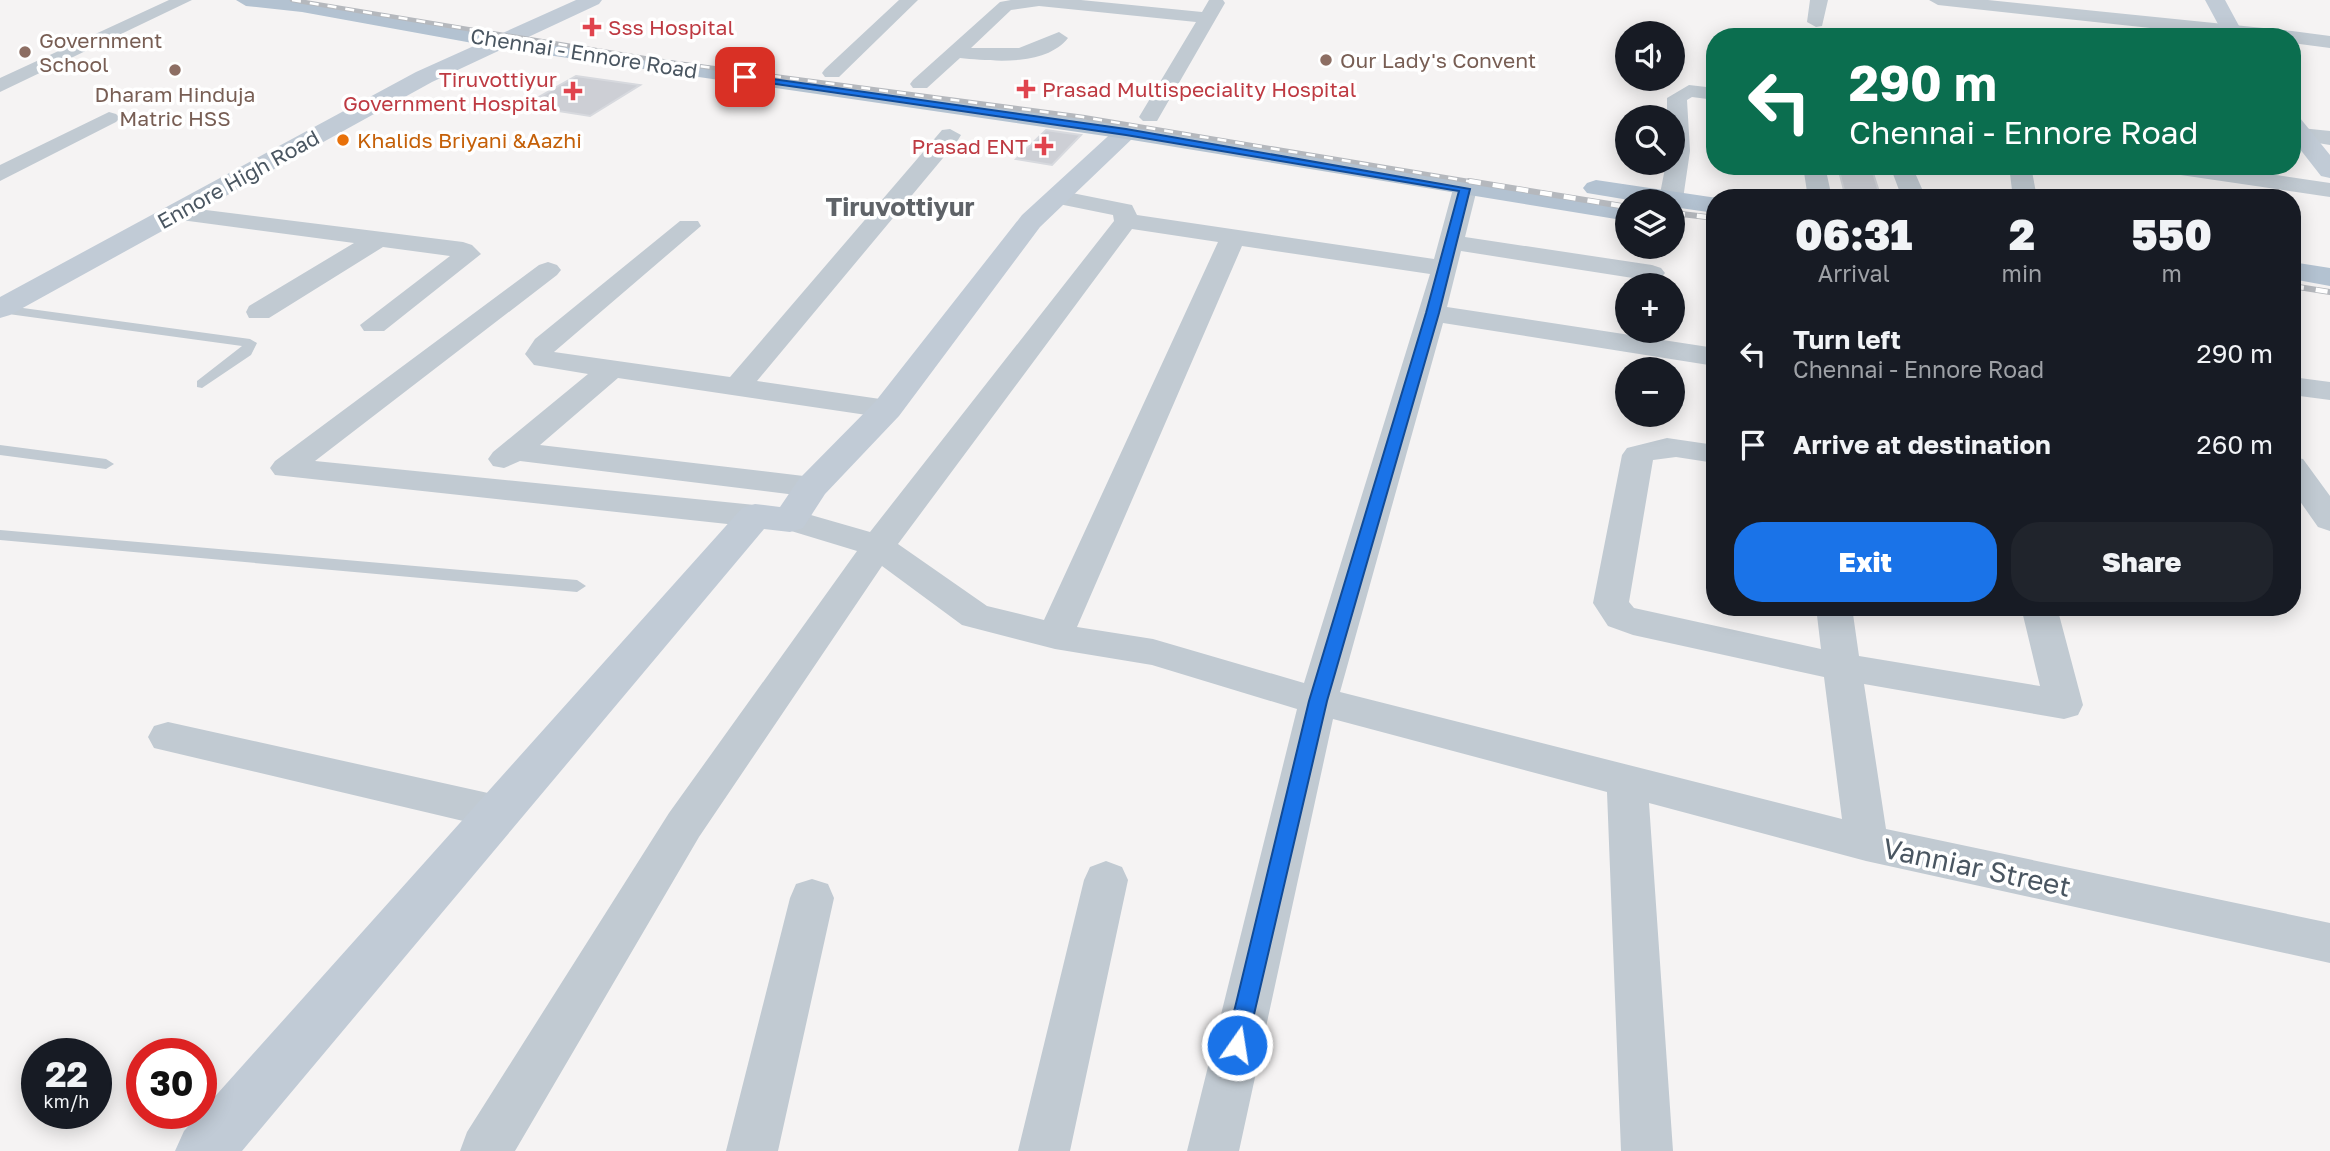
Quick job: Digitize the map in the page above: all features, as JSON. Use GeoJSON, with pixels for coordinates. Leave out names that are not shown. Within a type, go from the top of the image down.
{"type":"FeatureCollection","features":[{"type":"Feature","properties":{"kind":"main road","name":"Chennai - Ennore Road"},"geometry":{"type":"LineString","coordinates":[[246,0],[302,6],[500,42],[1138,124],[1693,212]]}},
{"type":"Feature","properties":{"kind":"main road","name":"Chennai - Ennore Road"},"geometry":{"type":"LineString","coordinates":[[355,0],[527,31],[920,84],[1465,189],[1615,211]]}},
{"type":"Feature","properties":{"kind":"main road"},"geometry":{"type":"LineString","coordinates":[[2301,272],[2330,277]]}},
{"type":"Feature","properties":{"kind":"main road"},"geometry":{"type":"LineString","coordinates":[[2301,294],[2330,299]]}},
{"type":"Feature","properties":{"kind":"street"},"geometry":{"type":"LineString","coordinates":[[0,86],[184,0]]}},
{"type":"Feature","properties":{"kind":"street","name":"Ennore High Road"},"geometry":{"type":"LineString","coordinates":[[0,309],[424,77],[592,0]]}},
{"type":"Feature","properties":{"kind":"street"},"geometry":{"type":"LineString","coordinates":[[832,72],[909,0]]}},
{"type":"Feature","properties":{"kind":"street"},"geometry":{"type":"LineString","coordinates":[[204,1151],[497,813],[773,518],[812,487],[887,409],[1031,220],[1138,124],[1218,0]]}},
{"type":"Feature","properties":{"kind":"street"},"geometry":{"type":"LineString","coordinates":[[1816,22],[1819,0]]}},
{"type":"Feature","properties":{"kind":"street"},"geometry":{"type":"LineString","coordinates":[[1938,0],[2188,28]]}},
{"type":"Feature","properties":{"kind":"street"},"geometry":{"type":"LineString","coordinates":[[2215,0],[2229,28]]}},
{"type":"Feature","properties":{"kind":"street"},"geometry":{"type":"LineString","coordinates":[[920,84],[1006,6],[1026,1],[1205,18]]}},
{"type":"Feature","properties":{"kind":"street"},"geometry":{"type":"LineString","coordinates":[[2010,8],[2021,27]]}},
{"type":"Feature","properties":{"kind":"street"},"geometry":{"type":"LineString","coordinates":[[955,52],[1018,57],[1059,38]]}},
{"type":"Feature","properties":{"kind":"street"},"geometry":{"type":"LineString","coordinates":[[2301,38],[2330,42]]}},
{"type":"Feature","properties":{"kind":"street"},"geometry":{"type":"LineString","coordinates":[[1693,212],[1679,151],[1677,98],[1689,91],[1706,93]]}},
{"type":"Feature","properties":{"kind":"street"},"geometry":{"type":"LineString","coordinates":[[0,174],[109,118]]}},
{"type":"Feature","properties":{"kind":"street"},"geometry":{"type":"LineString","coordinates":[[2301,129],[2330,138]]}},
{"type":"Feature","properties":{"kind":"street"},"geometry":{"type":"LineString","coordinates":[[2301,133],[2330,171]]}},
{"type":"Feature","properties":{"kind":"street"},"geometry":{"type":"LineString","coordinates":[[736,388],[950,135]]}},
{"type":"Feature","properties":{"kind":"street"},"geometry":{"type":"LineString","coordinates":[[2229,175],[2330,190]]}},
{"type":"Feature","properties":{"kind":"street"},"geometry":{"type":"LineString","coordinates":[[1213,1151],[1318,701],[1432,313],[1465,189]]}},
{"type":"Feature","properties":{"kind":"street"},"geometry":{"type":"LineString","coordinates":[[486,1151],[684,825],[878,546],[1126,221],[1124,210],[1057,197]]}},
{"type":"Feature","properties":{"kind":"street"},"geometry":{"type":"LineString","coordinates":[[174,214],[463,250],[468,254],[374,325]]}},
{"type":"Feature","properties":{"kind":"street"},"geometry":{"type":"LineString","coordinates":[[1126,221],[1233,237],[1652,273]]}},
{"type":"Feature","properties":{"kind":"street"},"geometry":{"type":"LineString","coordinates":[[689,226],[545,345],[539,354],[544,359],[610,370],[887,409]]}},
{"type":"Feature","properties":{"kind":"street"},"geometry":{"type":"LineString","coordinates":[[1055,636],[1233,237]]}},
{"type":"Feature","properties":{"kind":"street"},"geometry":{"type":"LineString","coordinates":[[259,312],[379,240]]}},
{"type":"Feature","properties":{"kind":"street","name":"Vanniar Street"},"geometry":{"type":"LineString","coordinates":[[548,270],[286,468],[773,518],[878,546],[975,616],[1055,636],[1153,652],[1318,701],[1866,843],[2330,943]]}},
{"type":"Feature","properties":{"kind":"street"},"geometry":{"type":"LineString","coordinates":[[1432,313],[1706,356]]}},
{"type":"Feature","properties":{"kind":"street"},"geometry":{"type":"LineString","coordinates":[[472,486],[610,370]]}},
{"type":"Feature","properties":{"kind":"street"},"geometry":{"type":"LineString","coordinates":[[2301,387],[2330,391]]}},
{"type":"Feature","properties":{"kind":"street"},"geometry":{"type":"LineString","coordinates":[[1706,452],[1675,446],[1654,448],[1638,455],[1611,603],[1621,617],[1646,626],[1842,667],[2064,705],[2041,616]]}},
{"type":"Feature","properties":{"kind":"street"},"geometry":{"type":"LineString","coordinates":[[514,451],[812,487]]}},
{"type":"Feature","properties":{"kind":"street"},"geometry":{"type":"LineString","coordinates":[[2301,479],[2330,520]]}},
{"type":"Feature","properties":{"kind":"street"},"geometry":{"type":"LineString","coordinates":[[1835,616],[1866,843]]}},
{"type":"Feature","properties":{"kind":"street"},"geometry":{"type":"LineString","coordinates":[[168,737],[497,813]]}},
{"type":"Feature","properties":{"kind":"street"},"geometry":{"type":"LineString","coordinates":[[1627,780],[1647,1151]]}},
{"type":"Feature","properties":{"kind":"street"},"geometry":{"type":"LineString","coordinates":[[1044,1151],[1106,880]]}},
{"type":"Feature","properties":{"kind":"street"},"geometry":{"type":"LineString","coordinates":[[752,1151],[812,898]]}},
{"type":"Feature","properties":{"kind":"lane"},"geometry":{"type":"LineString","coordinates":[[0,309],[250,343],[246,352],[202,384]]}},
{"type":"Feature","properties":{"kind":"lane"},"geometry":{"type":"LineString","coordinates":[[0,450],[106,464]]}},
{"type":"Feature","properties":{"kind":"lane"},"geometry":{"type":"LineString","coordinates":[[0,535],[577,586]]}},
{"type":"Feature","properties":{"kind":"building"},"geometry":{"type":"Polygon","coordinates":[[[576,76],[640,85],[590,116],[539,108],[554,99],[539,97],[576,76]]]}},
{"type":"Feature","properties":{"kind":"building"},"geometry":{"type":"Polygon","coordinates":[[[1046,130],[1081,135],[1052,165],[1016,159],[1046,130]]]}},
{"type":"Feature","properties":{"kind":"building"},"geometry":{"type":"Polygon","coordinates":[[[1840,175],[1874,175],[1878,189],[1844,189],[1840,175]]]}},
{"type":"Feature","properties":{"kind":"railway"},"geometry":{"type":"LineString","coordinates":[[292,0],[668,62],[1083,117],[1480,183]]}},
{"type":"Feature","properties":{"kind":"railway"},"geometry":{"type":"LineString","coordinates":[[1469,181],[1615,205]]}},
{"type":"Feature","properties":{"kind":"railway"},"geometry":{"type":"LineString","coordinates":[[1685,214],[1706,217]]}},
{"type":"Feature","properties":{"kind":"railway"},"geometry":{"type":"LineString","coordinates":[[2301,287],[2330,292]]}},
{"type":"Feature","properties":{"kind":"place","name":"Sss Hospital"},"geometry":{"type":"Point","coordinates":[592,27]}},
{"type":"Feature","properties":{"kind":"place","name":"Government School"},"geometry":{"type":"Point","coordinates":[25,52]}},
{"type":"Feature","properties":{"kind":"place","name":"Our Lady's Convent"},"geometry":{"type":"Point","coordinates":[1326,60]}},
{"type":"Feature","properties":{"kind":"place","name":"Dharam Hinduja Matric HSS"},"geometry":{"type":"Point","coordinates":[175,70]}},
{"type":"Feature","properties":{"kind":"place","name":"Prasad Multispeciality Hospital"},"geometry":{"type":"Point","coordinates":[1026,89]}},
{"type":"Feature","properties":{"kind":"place","name":"Tiruvottiyur Government Hospital"},"geometry":{"type":"Point","coordinates":[573,91]}},
{"type":"Feature","properties":{"kind":"place","name":"Khalids Briyani &Aazhi"},"geometry":{"type":"Point","coordinates":[343,140]}},
{"type":"Feature","properties":{"kind":"place","name":"Prasad ENT"},"geometry":{"type":"Point","coordinates":[1044,146]}},
{"type":"Feature","properties":{"kind":"district","name":"Tiruvottiyur"},"geometry":{"type":"Point","coordinates":[900,206]}},
{"type":"Feature","properties":{"kind":"route"},"geometry":{"type":"LineString","coordinates":[[745,77],[1126,132],[1465,189],[1432,313],[1318,701],[1237,1045]]}}]}
